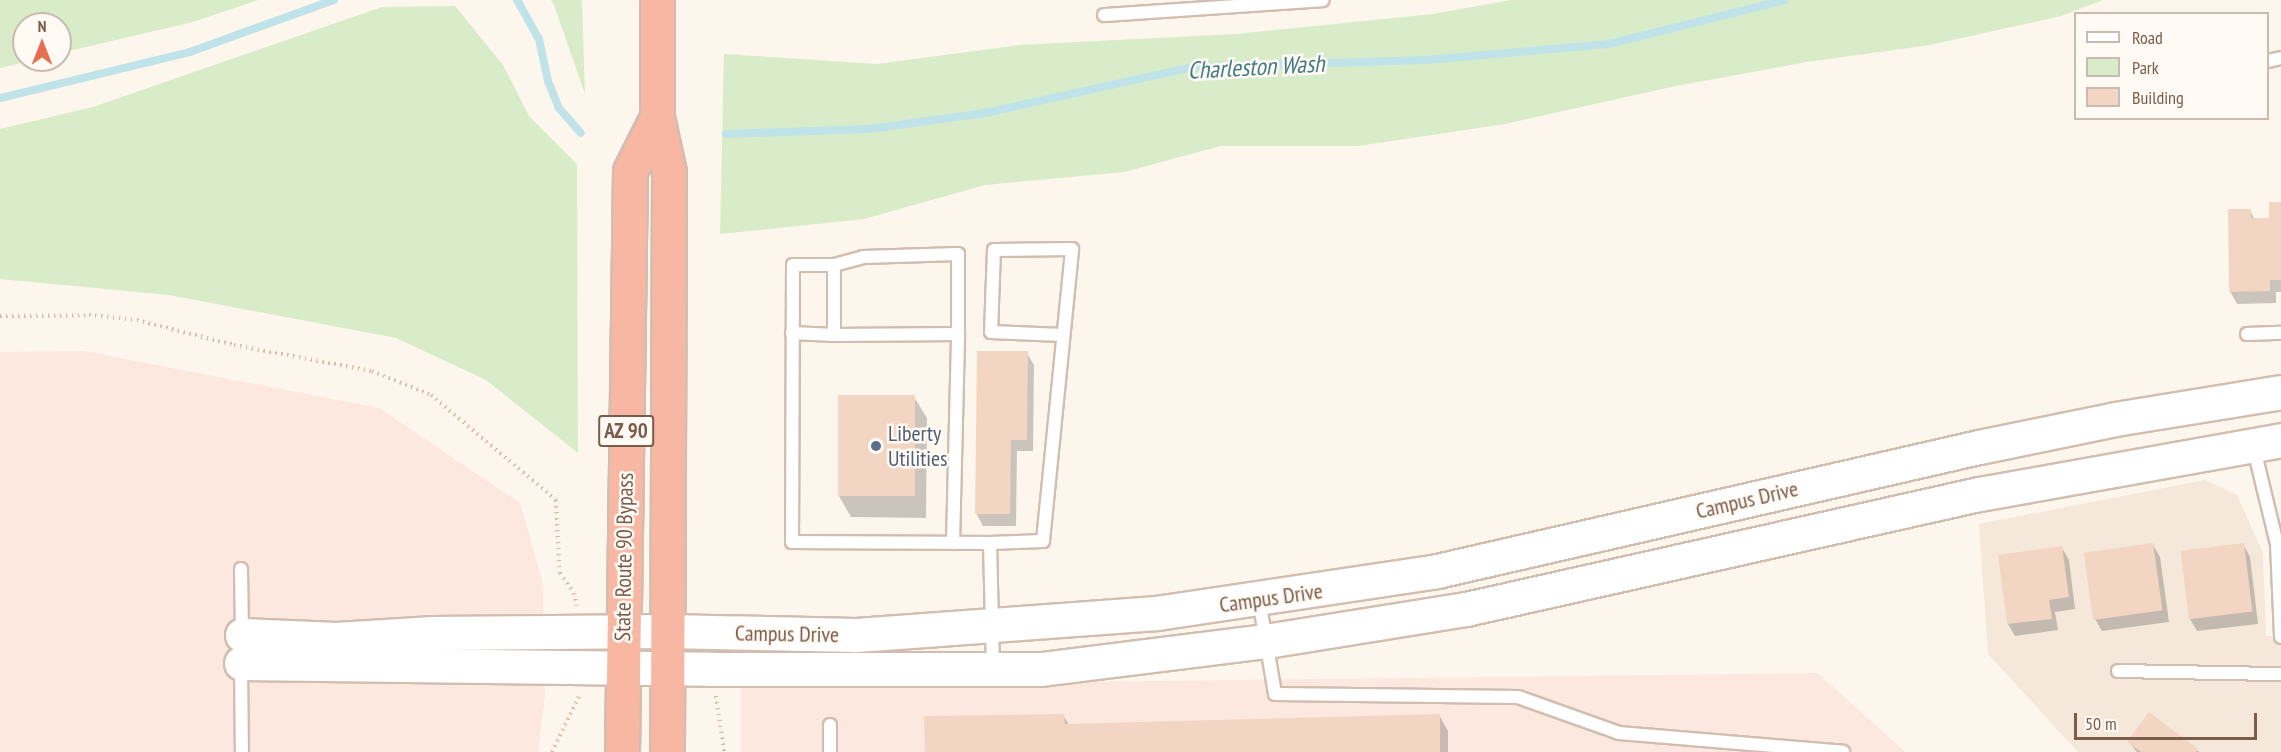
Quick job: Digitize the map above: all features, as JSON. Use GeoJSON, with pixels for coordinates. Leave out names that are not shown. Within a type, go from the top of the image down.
{"type":"FeatureCollection","features":[{"type":"Feature","properties":{"kind":"highway","name":"State Route 90 Bypass"},"geometry":{"type":"LineString","coordinates":[[657,0],[657,117],[669,172],[667,752]]}},
{"type":"Feature","properties":{"kind":"highway","name":"State Route 90 Bypass"},"geometry":{"type":"LineString","coordinates":[[622,752],[630,171],[657,117]]}},
{"type":"Feature","properties":{"kind":"street","name":"Campus Drive"},"geometry":{"type":"LineString","coordinates":[[241,649],[336,639],[433,633],[668,631],[856,635],[993,627],[1258,600],[1437,571],[2115,418],[2281,392]]}},
{"type":"Feature","properties":{"kind":"street","name":"Campus Drive"},"geometry":{"type":"LineString","coordinates":[[241,649],[667,668],[1041,669],[1266,640],[1466,609],[1979,494],[2267,442]]}},
{"type":"Feature","properties":{"kind":"lane"},"geometry":{"type":"LineString","coordinates":[[1104,15],[1322,0]]}},
{"type":"Feature","properties":{"kind":"lane"},"geometry":{"type":"LineString","coordinates":[[953,543],[958,254],[863,257],[834,265],[793,265],[792,542],[953,543],[990,543],[1043,541],[1062,335],[1068,309],[1072,249],[994,250],[991,332],[1062,335]]}},
{"type":"Feature","properties":{"kind":"lane"},"geometry":{"type":"LineString","coordinates":[[834,265],[834,335]]}},
{"type":"Feature","properties":{"kind":"lane"},"geometry":{"type":"LineString","coordinates":[[792,333],[958,334]]}},
{"type":"Feature","properties":{"kind":"lane"},"geometry":{"type":"LineString","coordinates":[[2247,334],[2281,333]]}},
{"type":"Feature","properties":{"kind":"lane"},"geometry":{"type":"LineString","coordinates":[[2267,442],[2277,544],[2281,637]]}},
{"type":"Feature","properties":{"kind":"lane"},"geometry":{"type":"LineString","coordinates":[[990,543],[993,669]]}},
{"type":"Feature","properties":{"kind":"lane"},"geometry":{"type":"LineString","coordinates":[[241,569],[242,752]]}},
{"type":"Feature","properties":{"kind":"lane"},"geometry":{"type":"LineString","coordinates":[[1258,600],[1275,694],[1518,697],[1619,734],[1843,752]]}},
{"type":"Feature","properties":{"kind":"lane"},"geometry":{"type":"LineString","coordinates":[[2118,671],[2281,674]]}},
{"type":"Feature","properties":{"kind":"lane"},"geometry":{"type":"LineString","coordinates":[[830,725],[830,752]]}},
{"type":"Feature","properties":{"kind":"path"},"geometry":{"type":"LineString","coordinates":[[0,316],[89,315],[136,320],[234,345],[372,371],[431,395],[556,500],[560,573],[574,592],[583,633]]}},
{"type":"Feature","properties":{"kind":"shaded area"},"geometry":{"type":"Polygon","coordinates":[[[84,351],[379,408],[520,503],[543,584],[545,696],[538,752],[0,752],[0,352],[84,351]]]}},
{"type":"Feature","properties":{"kind":"shaded area"},"geometry":{"type":"Polygon","coordinates":[[[2205,480],[2237,495],[2263,553],[2266,636],[2281,636],[2281,752],[2078,752],[1988,654],[1979,524],[2205,480]]]}},
{"type":"Feature","properties":{"kind":"shaded area"},"geometry":{"type":"Polygon","coordinates":[[[1818,673],[1905,752],[741,752],[741,686],[1818,673]]]}},
{"type":"Feature","properties":{"kind":"green space"},"geometry":{"type":"Polygon","coordinates":[[[0,0],[258,0],[193,22],[72,50],[72,12],[12,12],[12,65],[0,68],[0,0]]]}},
{"type":"Feature","properties":{"kind":"green space"},"geometry":{"type":"Polygon","coordinates":[[[551,0],[582,0],[585,94],[554,5],[551,0]]]}},
{"type":"Feature","properties":{"kind":"green space"},"geometry":{"type":"Polygon","coordinates":[[[1511,0],[2103,0],[2061,16],[1930,45],[1807,62],[1676,86],[1505,124],[1358,146],[1221,146],[1124,172],[985,185],[864,219],[720,234],[724,54],[877,64],[1019,45],[1236,34],[1433,14],[1511,0]]]}},
{"type":"Feature","properties":{"kind":"green space"},"geometry":{"type":"Polygon","coordinates":[[[455,6],[503,65],[529,116],[577,164],[578,453],[486,380],[396,338],[169,295],[0,279],[0,129],[93,107],[382,7],[455,6]]]}},
{"type":"Feature","properties":{"kind":"building"},"geometry":{"type":"Polygon","coordinates":[[[2269,202],[2281,202],[2281,280],[2270,280],[2270,291],[2229,292],[2228,209],[2251,209],[2251,218],[2269,218],[2269,202]]]}},
{"type":"Feature","properties":{"kind":"building"},"geometry":{"type":"Polygon","coordinates":[[[977,351],[1028,351],[1027,440],[1011,440],[1010,514],[975,514],[977,351]]]}},
{"type":"Feature","properties":{"kind":"building","name":"Liberty Utilities"},"geometry":{"type":"Polygon","coordinates":[[[838,395],[915,395],[915,496],[838,496],[838,395]]]}},
{"type":"Feature","properties":{"kind":"building"},"geometry":{"type":"Polygon","coordinates":[[[2153,543],[2162,610],[2093,620],[2084,553],[2153,543]]]}},
{"type":"Feature","properties":{"kind":"building"},"geometry":{"type":"Polygon","coordinates":[[[2244,543],[2252,611],[2189,619],[2180,551],[2244,543]]]}},
{"type":"Feature","properties":{"kind":"building"},"geometry":{"type":"Polygon","coordinates":[[[2062,546],[2069,597],[2049,600],[2052,619],[2007,624],[1998,555],[2062,546]]]}},
{"type":"Feature","properties":{"kind":"building"},"geometry":{"type":"Polygon","coordinates":[[[2149,712],[2198,749],[2196,752],[2141,752],[2127,742],[2149,712]]]}},
{"type":"Feature","properties":{"kind":"building"},"geometry":{"type":"Polygon","coordinates":[[[1064,714],[1065,724],[1440,714],[1440,752],[925,752],[924,716],[1064,714]]]}},
{"type":"Feature","properties":{"kind":"waterway"},"geometry":{"type":"LineString","coordinates":[[0,98],[190,52],[334,0]]}},
{"type":"Feature","properties":{"kind":"waterway"},"geometry":{"type":"LineString","coordinates":[[517,0],[539,39],[548,81],[559,108],[581,133]]}},
{"type":"Feature","properties":{"kind":"waterway","name":"Charleston Wash"},"geometry":{"type":"LineString","coordinates":[[726,134],[870,129],[985,113],[1192,67],[1427,60],[1609,44],[1785,0]]}},
{"type":"Feature","properties":{"kind":"place","name":"Liberty Utilities"},"geometry":{"type":"Point","coordinates":[876,446]}}]}
